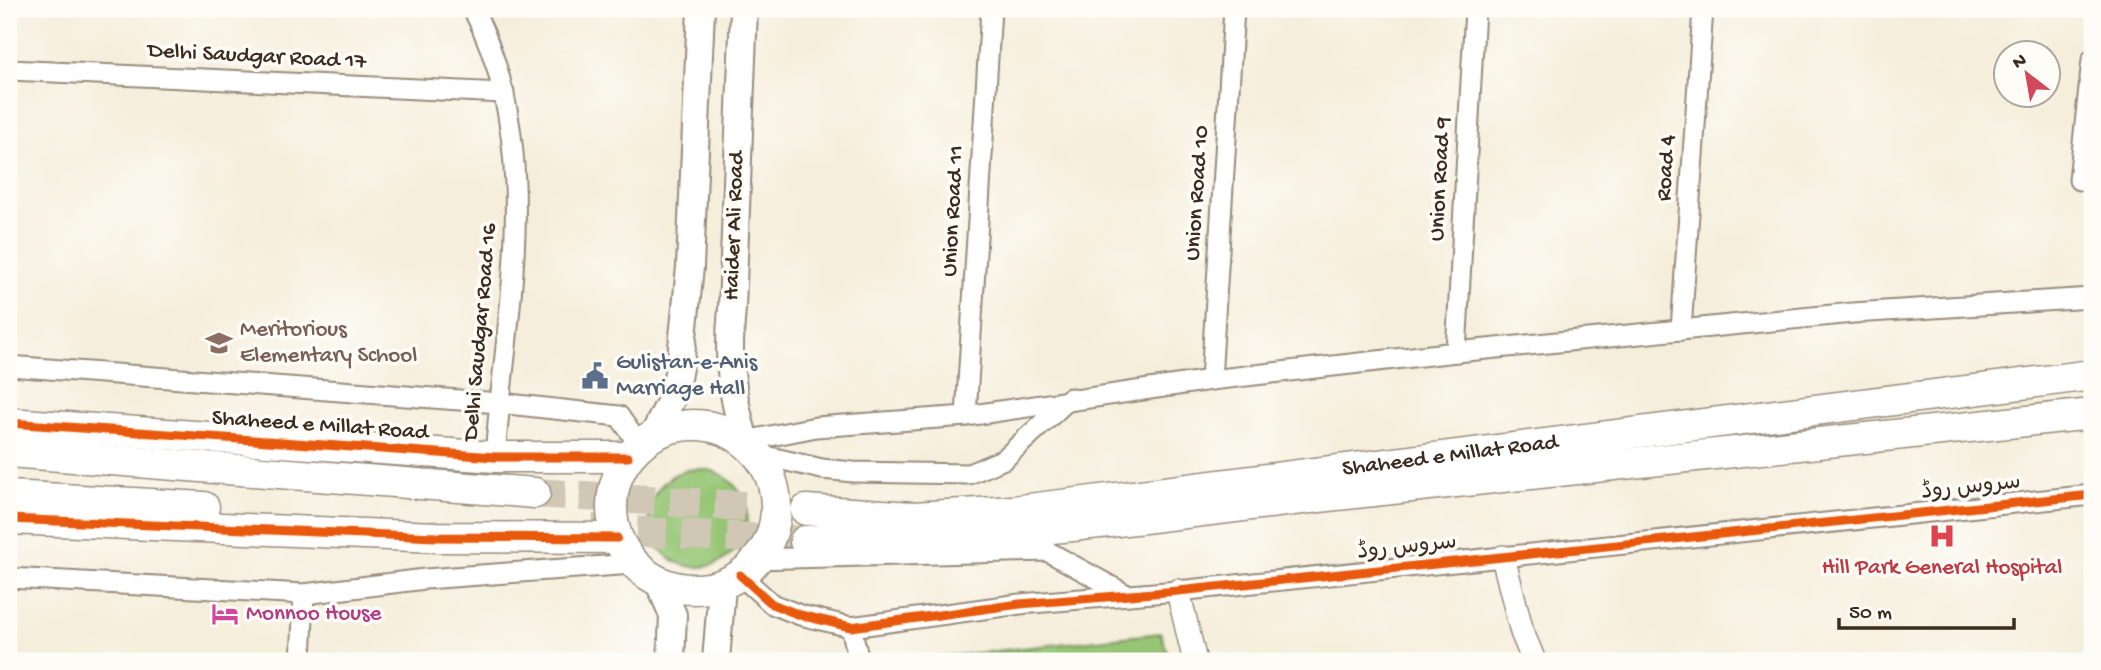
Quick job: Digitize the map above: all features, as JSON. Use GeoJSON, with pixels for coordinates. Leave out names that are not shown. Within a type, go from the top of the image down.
{"type":"FeatureCollection","features":[{"type":"Feature","properties":{"kind":"main road","name":"Haider Ali Road"},"geometry":{"type":"LineString","coordinates":[[641,446],[674,394],[681,357],[690,267],[701,9]]}},
{"type":"Feature","properties":{"kind":"main road","name":"Haider Ali Road"},"geometry":{"type":"LineString","coordinates":[[744,9],[728,353],[735,407],[751,448]]}},
{"type":"Feature","properties":{"kind":"main road","name":"Shaheed e Millat Road"},"geometry":{"type":"LineString","coordinates":[[806,510],[913,517],[1013,511],[2092,375]]}},
{"type":"Feature","properties":{"kind":"main road","name":"Shaheed e Millat Road"},"geometry":{"type":"LineString","coordinates":[[805,541],[889,542],[999,534],[1353,493],[2092,414]]}},
{"type":"Feature","properties":{"kind":"main road","name":"Shaheed e Millat Road"},"geometry":{"type":"LineString","coordinates":[[9,423],[495,457],[562,457],[641,446]]}},
{"type":"Feature","properties":{"kind":"main road"},"geometry":{"type":"LineString","coordinates":[[716,661],[739,573],[775,530],[777,501],[770,473],[751,448],[724,430],[700,425],[676,426],[641,446],[615,482],[611,510],[617,538],[633,564],[659,583],[690,590],[739,573]]}},
{"type":"Feature","properties":{"kind":"main road"},"geometry":{"type":"LineString","coordinates":[[9,452],[535,493]]}},
{"type":"Feature","properties":{"kind":"main road"},"geometry":{"type":"LineString","coordinates":[[562,457],[583,468],[601,491],[604,508],[601,523],[584,538]]}},
{"type":"Feature","properties":{"kind":"main road"},"geometry":{"type":"LineString","coordinates":[[9,496],[529,525]]}},
{"type":"Feature","properties":{"kind":"main road"},"geometry":{"type":"LineString","coordinates":[[9,519],[436,537],[617,538]]}},
{"type":"Feature","properties":{"kind":"main road"},"geometry":{"type":"LineString","coordinates":[[659,583],[673,615],[670,661]]}},
{"type":"Feature","properties":{"kind":"street","name":"Delhi Saudgar Road 16"},"geometry":{"type":"LineString","coordinates":[[472,9],[491,44],[512,126],[516,240],[495,457]]}},
{"type":"Feature","properties":{"kind":"street","name":"Union Road 11"},"geometry":{"type":"LineString","coordinates":[[966,416],[991,9]]}},
{"type":"Feature","properties":{"kind":"street","name":"Union Road 10"},"geometry":{"type":"LineString","coordinates":[[1211,380],[1234,9]]}},
{"type":"Feature","properties":{"kind":"street","name":"Union Road 9"},"geometry":{"type":"LineString","coordinates":[[1456,352],[1475,9]]}},
{"type":"Feature","properties":{"kind":"street","name":"Road 4"},"geometry":{"type":"LineString","coordinates":[[1681,330],[1703,9]]}},
{"type":"Feature","properties":{"kind":"street"},"geometry":{"type":"LineString","coordinates":[[2079,180],[2090,100],[2092,60]]}},
{"type":"Feature","properties":{"kind":"street","name":"Delhi Saudgar Road 17"},"geometry":{"type":"LineString","coordinates":[[9,70],[504,93]]}},
{"type":"Feature","properties":{"kind":"street"},"geometry":{"type":"LineString","coordinates":[[751,448],[816,426],[966,416],[1071,398],[1456,352],[1853,313],[2092,298]]}},
{"type":"Feature","properties":{"kind":"street"},"geometry":{"type":"LineString","coordinates":[[9,366],[499,403],[619,416],[641,446]]}},
{"type":"Feature","properties":{"kind":"street"},"geometry":{"type":"LineString","coordinates":[[751,448],[832,470],[970,474],[1004,459],[1071,398]]}},
{"type":"Feature","properties":{"kind":"street","name":"سروس روڈ"},"geometry":{"type":"LineString","coordinates":[[739,573],[772,604],[800,615],[851,627],[1020,604],[1178,591],[2092,495]]}},
{"type":"Feature","properties":{"kind":"street"},"geometry":{"type":"LineString","coordinates":[[739,573],[1047,551],[1127,595]]}},
{"type":"Feature","properties":{"kind":"street"},"geometry":{"type":"LineString","coordinates":[[1503,557],[1522,632],[1534,661]]}},
{"type":"Feature","properties":{"kind":"street"},"geometry":{"type":"LineString","coordinates":[[9,578],[304,594],[425,579],[633,564]]}},
{"type":"Feature","properties":{"kind":"street"},"geometry":{"type":"LineString","coordinates":[[1178,591],[1195,661]]}},
{"type":"Feature","properties":{"kind":"street"},"geometry":{"type":"LineString","coordinates":[[301,661],[304,594]]}},
{"type":"Feature","properties":{"kind":"street"},"geometry":{"type":"LineString","coordinates":[[851,627],[859,661]]}},
{"type":"Feature","properties":{"kind":"green space"},"geometry":{"type":"Polygon","coordinates":[[[698,469],[717,473],[732,484],[743,499],[747,518],[743,537],[732,552],[717,563],[698,567],[679,563],[664,552],[653,537],[649,518],[653,499],[664,484],[679,473],[698,469]]]}},
{"type":"Feature","properties":{"kind":"green space"},"geometry":{"type":"Polygon","coordinates":[[[1161,633],[1170,661],[903,661],[1161,633]]]}},
{"type":"Feature","properties":{"kind":"tunnel"},"geometry":{"type":"LineString","coordinates":[[535,493],[806,510]]}},
{"type":"Feature","properties":{"kind":"tunnel"},"geometry":{"type":"LineString","coordinates":[[592,529],[805,541]]}},
{"type":"Feature","properties":{"kind":"cycle path"},"geometry":{"type":"LineString","coordinates":[[9,423],[495,457],[628,457]]}},
{"type":"Feature","properties":{"kind":"cycle path"},"geometry":{"type":"LineString","coordinates":[[740,575],[772,604],[800,615],[851,627],[1020,604],[1178,591],[2092,495]]}},
{"type":"Feature","properties":{"kind":"cycle path"},"geometry":{"type":"LineString","coordinates":[[9,519],[436,537],[617,538]]}},
{"type":"Feature","properties":{"kind":"place","name":"Meritorious Elementary School"},"geometry":{"type":"Point","coordinates":[219,343]}},
{"type":"Feature","properties":{"kind":"place","name":"Gulistan-e-Anis Marriage Hall"},"geometry":{"type":"Point","coordinates":[595,376]}},
{"type":"Feature","properties":{"kind":"place","name":"Hill Park General Hospital"},"geometry":{"type":"Point","coordinates":[1942,536]}},
{"type":"Feature","properties":{"kind":"place","name":"Monnoo House"},"geometry":{"type":"Point","coordinates":[225,614]}}]}
